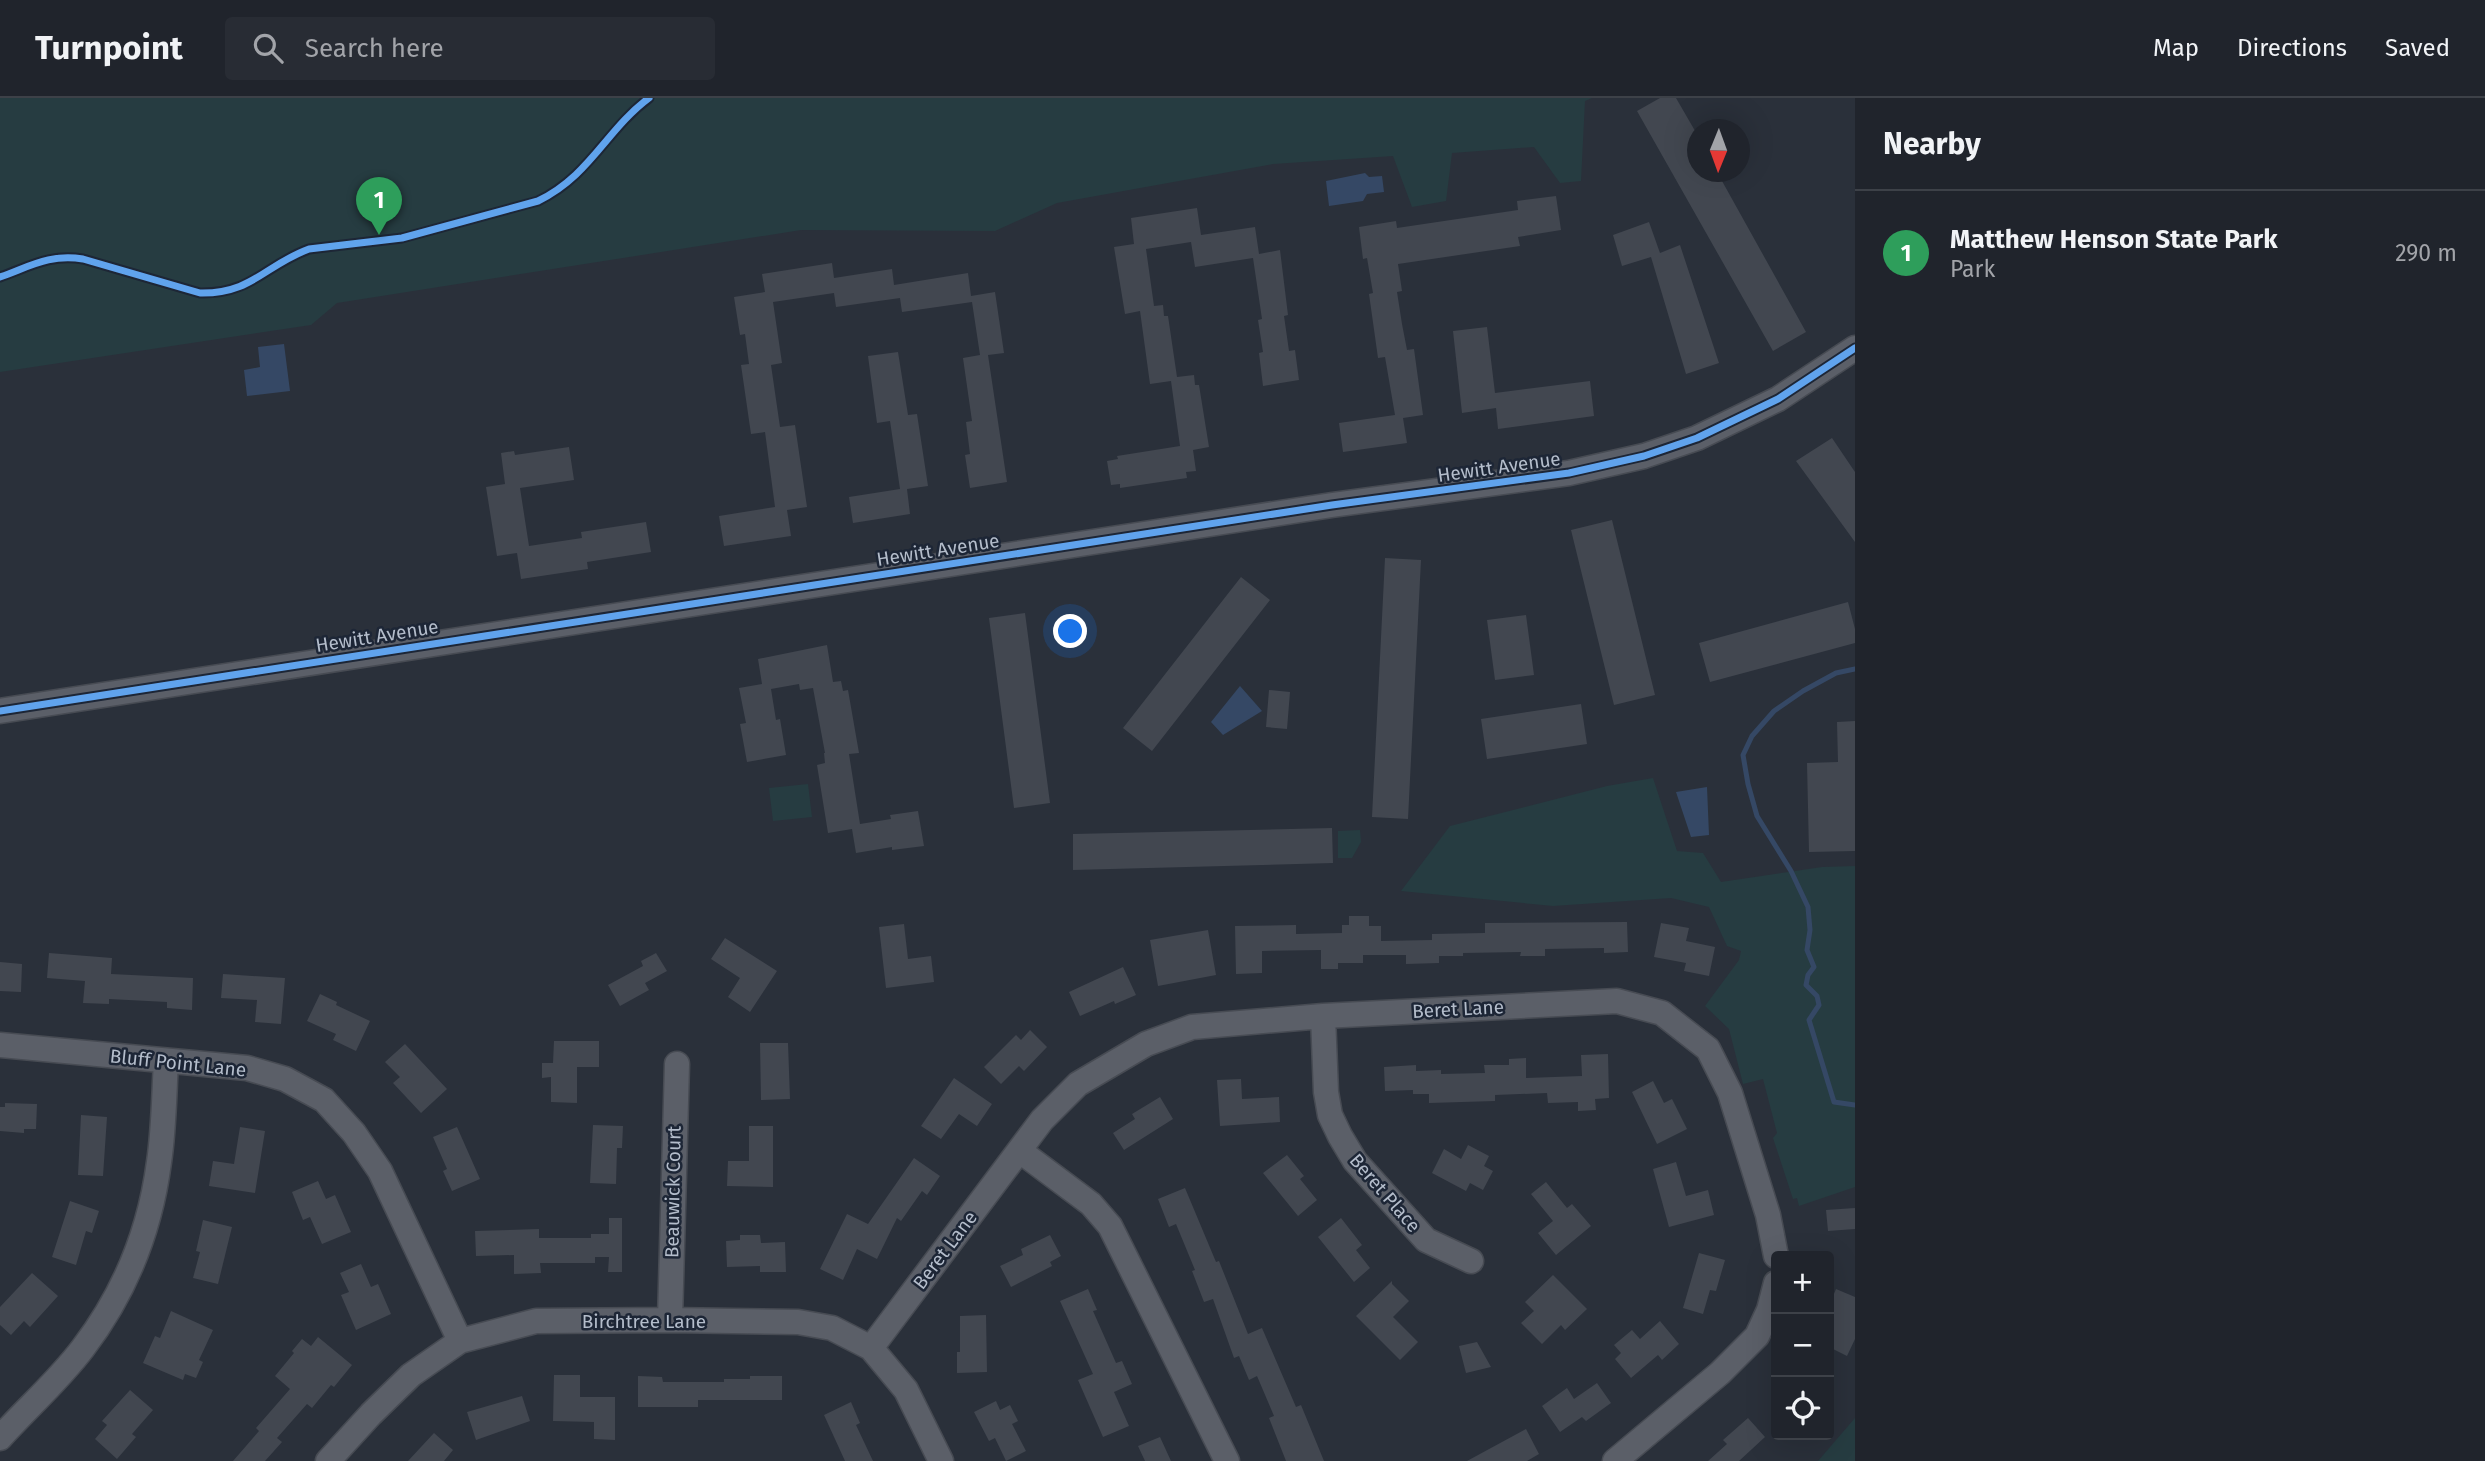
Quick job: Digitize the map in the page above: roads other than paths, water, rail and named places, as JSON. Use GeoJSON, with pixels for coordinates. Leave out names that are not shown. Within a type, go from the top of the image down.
{"type":"FeatureCollection","features":[{"type":"Feature","properties":{"kind":"street","name":"Hewitt Avenue"},"geometry":{"type":"LineString","coordinates":[[0,710],[1332,505],[1569,473],[1644,456],[1697,438],[1778,399],[1855,348]]}},
{"type":"Feature","properties":{"kind":"street","name":"Beret Lane"},"geometry":{"type":"LineString","coordinates":[[871,1348],[1042,1120],[1079,1084],[1146,1044],[1192,1027],[1323,1016],[1617,1002],[1662,1013],[1708,1049],[1730,1093],[1768,1215],[1776,1251]]}},
{"type":"Feature","properties":{"kind":"street","name":"Beret Place"},"geometry":{"type":"LineString","coordinates":[[1323,1016],[1326,1092],[1330,1115],[1350,1153],[1426,1240],[1471,1261]]}},
{"type":"Feature","properties":{"kind":"street","name":"Bluff Point Lane"},"geometry":{"type":"LineString","coordinates":[[0,1045],[247,1069],[285,1079],[324,1100],[354,1133],[380,1171],[460,1341]]}},
{"type":"Feature","properties":{"kind":"street"},"geometry":{"type":"LineString","coordinates":[[0,1438],[82,1349],[116,1300],[134,1262],[147,1221],[159,1163],[166,1061]]}},
{"type":"Feature","properties":{"kind":"street","name":"Beauwick Court"},"geometry":{"type":"LineString","coordinates":[[670,1320],[677,1064]]}},
{"type":"Feature","properties":{"kind":"street"},"geometry":{"type":"LineString","coordinates":[[1020,1151],[1091,1204],[1110,1226],[1227,1461]]}},
{"type":"Feature","properties":{"kind":"street"},"geometry":{"type":"LineString","coordinates":[[1615,1461],[1720,1373],[1756,1336],[1771,1302]]}},
{"type":"Feature","properties":{"kind":"street","name":"Birchtree Lane"},"geometry":{"type":"LineString","coordinates":[[328,1461],[370,1414],[411,1376],[460,1341],[536,1321],[670,1320],[798,1322],[832,1328],[871,1348],[906,1390],[941,1461]]}},
{"type":"Feature","properties":{"kind":"water"},"geometry":{"type":"Polygon","coordinates":[[[1365,173],[1369,177],[1382,176],[1384,192],[1367,194],[1363,201],[1329,206],[1326,181],[1365,173]]]}},
{"type":"Feature","properties":{"kind":"water"},"geometry":{"type":"Polygon","coordinates":[[[284,344],[290,391],[247,396],[244,370],[260,367],[258,347],[284,344]]]}},
{"type":"Feature","properties":{"kind":"water"},"geometry":{"type":"Polygon","coordinates":[[[1240,686],[1262,711],[1223,735],[1211,722],[1240,686]]]}},
{"type":"Feature","properties":{"kind":"water"},"geometry":{"type":"Polygon","coordinates":[[[1707,787],[1709,835],[1691,837],[1676,792],[1707,787]]]}},
{"type":"Feature","properties":{"kind":"waterway"},"geometry":{"type":"LineString","coordinates":[[1855,669],[1836,673],[1774,711],[1752,736],[1743,755],[1757,816],[1791,871],[1808,907],[1810,930],[1807,950],[1814,967],[1808,975],[1806,985],[1817,996],[1819,1005],[1809,1020],[1834,1102],[1855,1105]]}},
{"type":"Feature","properties":{"kind":"place","name":"Matthew Henson State Park"},"geometry":{"type":"Point","coordinates":[379,235]}}]}
